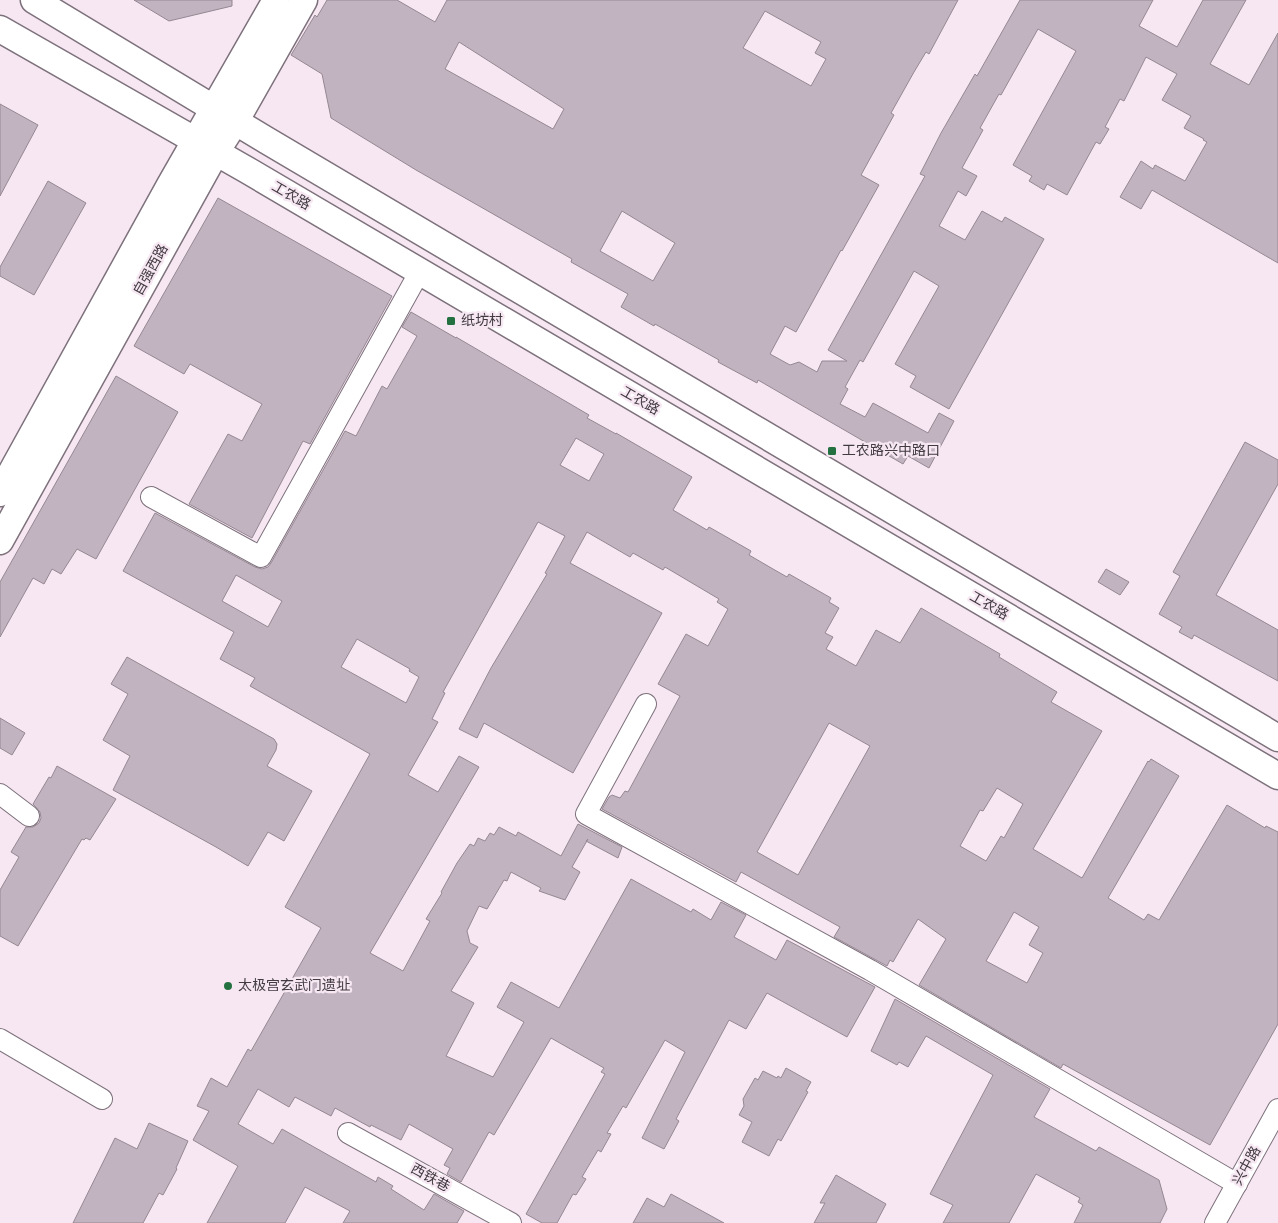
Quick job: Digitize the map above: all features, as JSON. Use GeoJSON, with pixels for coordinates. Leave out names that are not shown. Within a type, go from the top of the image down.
{"type":"FeatureCollection","features":[{"type":"Feature","properties":{"kind":"main road"},"geometry":{"type":"LineString","coordinates":[[34,0],[224,115],[1278,738]]}},
{"type":"Feature","properties":{"kind":"main road","name":"自强西路"},"geometry":{"type":"LineString","coordinates":[[224,115],[276,0]]}},
{"type":"Feature","properties":{"kind":"main road","name":"自强西路"},"geometry":{"type":"LineString","coordinates":[[0,493],[224,115],[304,0]]}},
{"type":"Feature","properties":{"kind":"main road","name":"工农路"},"geometry":{"type":"LineString","coordinates":[[0,29],[420,271],[1278,776]]}},
{"type":"Feature","properties":{"kind":"main road","name":"自强西路"},"geometry":{"type":"LineString","coordinates":[[0,541],[206,146]]}},
{"type":"Feature","properties":{"kind":"street"},"geometry":{"type":"LineString","coordinates":[[151,497],[260,557],[420,271]]}},
{"type":"Feature","properties":{"kind":"street"},"geometry":{"type":"LineString","coordinates":[[646,704],[586,814],[870,970],[1237,1184]]}},
{"type":"Feature","properties":{"kind":"street"},"geometry":{"type":"LineString","coordinates":[[0,794],[30,816]]}},
{"type":"Feature","properties":{"kind":"street"},"geometry":{"type":"LineString","coordinates":[[0,1039],[102,1099]]}},
{"type":"Feature","properties":{"kind":"street","name":"兴中路"},"geometry":{"type":"LineString","coordinates":[[1215,1223],[1278,1108]]}},
{"type":"Feature","properties":{"kind":"street","name":"西铁巷"},"geometry":{"type":"LineString","coordinates":[[348,1133],[512,1223]]}},
{"type":"Feature","properties":{"kind":"building"},"geometry":{"type":"Polygon","coordinates":[[[134,0],[232,0],[232,6],[169,21],[134,0]]]}},
{"type":"Feature","properties":{"kind":"building"},"geometry":{"type":"Polygon","coordinates":[[[327,0],[397,0],[435,22],[447,0],[958,0],[929,54],[926,52],[891,113],[894,115],[861,175],[879,185],[796,332],[785,326],[770,354],[790,365],[799,362],[817,372],[822,361],[847,361],[828,350],[925,176],[920,174],[941,133],[975,74],[977,76],[1020,0],[1153,0],[1139,26],[1177,47],[1203,0],[1246,0],[1210,64],[1249,85],[1278,33],[1278,263],[1152,190],[1141,209],[1120,197],[1141,161],[1153,169],[1155,165],[1185,181],[1207,142],[1184,128],[1191,116],[1162,100],[1177,74],[1146,57],[1124,101],[1120,99],[1105,127],[1109,129],[1100,144],[1096,142],[1067,195],[1047,184],[1044,190],[1029,181],[1032,176],[1013,165],[1076,51],[1038,29],[980,128],[983,130],[962,168],[977,176],[966,196],[958,191],[939,226],[965,240],[982,211],[1002,222],[1005,217],[1044,239],[949,409],[910,387],[916,376],[895,364],[939,286],[914,271],[863,362],[860,360],[845,387],[848,389],[840,404],[865,417],[873,403],[928,433],[939,413],[954,421],[929,468],[908,456],[903,464],[758,380],[757,383],[655,324],[654,326],[621,307],[628,294],[571,262],[572,259],[416,170],[331,118],[322,74],[291,55],[315,15],[317,17],[327,0]],[[765,11],[743,48],[811,86],[826,59],[815,53],[821,42],[765,11]],[[459,42],[445,69],[553,129],[564,109],[459,42]],[[622,211],[600,251],[653,281],[675,243],[622,211]]]}},
{"type":"Feature","properties":{"kind":"building"},"geometry":{"type":"Polygon","coordinates":[[[0,104],[38,125],[0,196],[0,104]]]}},
{"type":"Feature","properties":{"kind":"building"},"geometry":{"type":"Polygon","coordinates":[[[48,181],[86,203],[34,295],[0,276],[0,267],[48,181]]]}},
{"type":"Feature","properties":{"kind":"building"},"geometry":{"type":"Polygon","coordinates":[[[218,198],[392,296],[310,444],[303,441],[252,538],[189,504],[228,434],[242,441],[262,404],[190,364],[184,374],[134,346],[218,198]]]}},
{"type":"Feature","properties":{"kind":"building"},"geometry":{"type":"Polygon","coordinates":[[[411,312],[589,415],[587,418],[692,477],[673,510],[707,530],[709,527],[751,551],[749,555],[787,577],[789,574],[831,598],[829,602],[839,608],[825,633],[833,637],[826,649],[856,666],[876,630],[900,643],[921,608],[1000,654],[999,657],[1057,692],[1051,702],[1102,731],[1033,849],[1082,878],[1148,761],[1151,759],[1179,776],[1108,898],[1144,920],[1148,914],[1159,920],[1227,805],[1265,828],[1266,826],[1278,832],[1278,1024],[1210,1145],[1063,1064],[1061,1068],[919,985],[946,939],[918,919],[893,962],[890,960],[887,966],[834,937],[840,927],[741,872],[736,882],[602,809],[612,795],[620,798],[625,791],[628,792],[680,696],[658,684],[686,634],[708,646],[728,609],[717,602],[719,599],[665,567],[663,570],[633,553],[630,557],[587,532],[570,563],[662,613],[573,773],[484,723],[477,738],[459,729],[491,668],[547,574],[545,573],[565,536],[538,522],[443,692],[445,693],[432,719],[438,722],[408,775],[438,792],[459,756],[479,767],[370,953],[403,971],[430,921],[426,919],[457,863],[470,844],[474,846],[478,838],[485,841],[490,833],[494,835],[499,827],[516,836],[518,832],[561,856],[578,824],[622,847],[618,858],[587,841],[572,867],[580,872],[565,900],[539,891],[541,888],[511,872],[507,881],[504,880],[487,909],[479,906],[467,931],[470,943],[478,947],[451,991],[474,1003],[446,1056],[493,1077],[524,1022],[497,1007],[511,982],[559,1008],[631,879],[691,912],[693,909],[711,920],[721,902],[746,915],[734,937],[776,960],[787,940],[875,987],[847,1037],[767,993],[746,1029],[729,1020],[676,1119],[679,1121],[664,1149],[642,1138],[685,1052],[665,1040],[626,1108],[623,1106],[607,1133],[611,1134],[601,1152],[598,1150],[582,1177],[586,1179],[576,1195],[573,1194],[557,1223],[542,1223],[526,1214],[605,1074],[601,1072],[604,1068],[551,1038],[494,1135],[489,1132],[461,1182],[447,1174],[450,1168],[444,1165],[453,1149],[409,1124],[401,1140],[371,1125],[370,1127],[335,1108],[331,1116],[295,1097],[289,1107],[258,1089],[238,1124],[273,1144],[282,1129],[376,1182],[378,1177],[393,1186],[391,1189],[424,1210],[434,1194],[464,1211],[457,1223],[343,1223],[350,1211],[305,1187],[285,1223],[207,1223],[238,1166],[193,1140],[209,1111],[197,1106],[211,1078],[227,1087],[248,1049],[251,1051],[321,928],[285,907],[370,754],[250,686],[255,678],[220,659],[234,632],[123,571],[155,513],[255,567],[262,569],[268,567],[345,431],[356,436],[382,386],[387,389],[417,336],[402,327],[411,312]],[[576,438],[560,465],[589,481],[604,454],[576,438]],[[236,575],[222,601],[268,627],[282,601],[236,575]],[[357,639],[341,667],[406,703],[419,677],[409,671],[410,669],[357,639]],[[829,723],[757,852],[798,875],[870,746],[829,723]],[[997,788],[983,811],[980,810],[960,846],[986,861],[1001,836],[1004,838],[1023,804],[997,788]],[[1014,912],[986,961],[1027,983],[1043,953],[1029,945],[1039,927],[1014,912]]]}},
{"type":"Feature","properties":{"kind":"building"},"geometry":{"type":"Polygon","coordinates":[[[116,376],[178,412],[96,559],[77,549],[61,574],[52,569],[44,584],[33,578],[0,637],[0,582],[116,376]]]}},
{"type":"Feature","properties":{"kind":"building"},"geometry":{"type":"Polygon","coordinates":[[[1245,442],[1278,460],[1278,484],[1216,595],[1278,630],[1278,681],[1194,635],[1192,639],[1179,632],[1182,627],[1159,614],[1180,576],[1173,572],[1245,442]]]}},
{"type":"Feature","properties":{"kind":"building"},"geometry":{"type":"Polygon","coordinates":[[[1106,569],[1129,582],[1120,595],[1098,582],[1106,569]]]}},
{"type":"Feature","properties":{"kind":"building"},"geometry":{"type":"Polygon","coordinates":[[[127,657],[274,739],[277,744],[276,750],[267,766],[312,791],[284,841],[268,832],[248,866],[113,790],[130,756],[103,740],[128,694],[111,684],[127,657]]]}},
{"type":"Feature","properties":{"kind":"building"},"geometry":{"type":"Polygon","coordinates":[[[0,718],[25,733],[12,755],[0,748],[0,718]]]}},
{"type":"Feature","properties":{"kind":"building"},"geometry":{"type":"Polygon","coordinates":[[[57,766],[116,799],[90,840],[82,839],[18,946],[0,936],[0,890],[19,857],[11,852],[26,827],[33,827],[39,823],[41,818],[40,812],[33,804],[57,766]]]}},
{"type":"Feature","properties":{"kind":"building"},"geometry":{"type":"Polygon","coordinates":[[[895,999],[1050,1089],[1034,1117],[1096,1151],[1099,1147],[1159,1180],[1167,1209],[1160,1223],[1074,1223],[1083,1205],[1078,1202],[1080,1198],[1036,1174],[1009,1223],[943,1223],[953,1205],[930,1194],[993,1075],[926,1036],[908,1067],[899,1062],[897,1065],[871,1051],[895,999]]]}},
{"type":"Feature","properties":{"kind":"building"},"geometry":{"type":"Polygon","coordinates":[[[786,1068],[811,1082],[806,1091],[808,1092],[781,1141],[778,1139],[769,1156],[742,1142],[752,1122],[739,1115],[744,1106],[743,1099],[755,1078],[758,1080],[763,1071],[781,1078],[786,1068]]]}},
{"type":"Feature","properties":{"kind":"building"},"geometry":{"type":"Polygon","coordinates":[[[149,1123],[188,1141],[177,1169],[163,1195],[159,1193],[143,1223],[73,1223],[115,1138],[137,1149],[149,1123]]]}},
{"type":"Feature","properties":{"kind":"building"},"geometry":{"type":"Polygon","coordinates":[[[836,1175],[886,1204],[876,1223],[814,1223],[825,1203],[820,1203],[836,1175]]]}},
{"type":"Feature","properties":{"kind":"building"},"geometry":{"type":"Polygon","coordinates":[[[671,1194],[724,1223],[633,1223],[647,1198],[664,1207],[671,1194]]]}},
{"type":"Feature","properties":{"kind":"place","name":"纸坊村"},"geometry":{"type":"Point","coordinates":[451,321]}},
{"type":"Feature","properties":{"kind":"place","name":"工农路兴中路口"},"geometry":{"type":"Point","coordinates":[832,451]}},
{"type":"Feature","properties":{"kind":"place","name":"太极宫玄武门遗址"},"geometry":{"type":"Point","coordinates":[228,986]}}]}
